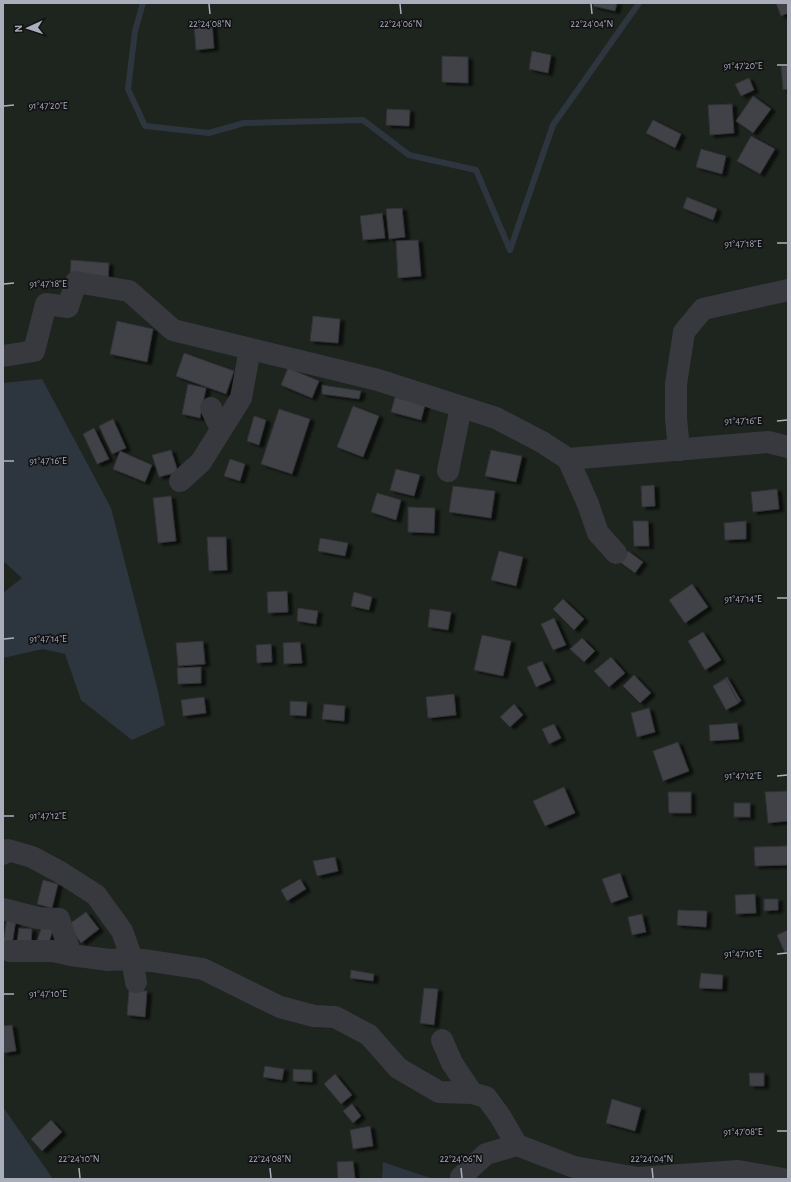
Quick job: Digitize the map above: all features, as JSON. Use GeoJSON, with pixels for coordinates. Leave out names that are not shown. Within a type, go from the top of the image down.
{"type":"FeatureCollection","features":[{"type":"Feature","properties":{"kind":"street"},"geometry":{"type":"LineString","coordinates":[[3,356],[34,352],[46,304],[68,306],[76,282],[129,291],[173,330],[378,380],[496,418],[542,442],[568,459],[588,504],[598,533],[616,553]]}},
{"type":"Feature","properties":{"kind":"street"},"geometry":{"type":"LineString","coordinates":[[679,450],[676,418],[676,384],[684,332],[703,309],[788,290]]}},
{"type":"Feature","properties":{"kind":"street"},"geometry":{"type":"LineString","coordinates":[[180,481],[201,462],[241,398],[250,349]]}},
{"type":"Feature","properties":{"kind":"street"},"geometry":{"type":"LineString","coordinates":[[448,471],[461,407]]}},
{"type":"Feature","properties":{"kind":"street"},"geometry":{"type":"LineString","coordinates":[[211,408],[221,429]]}},
{"type":"Feature","properties":{"kind":"street"},"geometry":{"type":"LineString","coordinates":[[568,459],[768,442],[788,447]]}},
{"type":"Feature","properties":{"kind":"street"},"geometry":{"type":"LineString","coordinates":[[3,854],[8,850],[32,857],[60,872],[96,895],[122,931],[132,959],[136,982]]}},
{"type":"Feature","properties":{"kind":"street"},"geometry":{"type":"LineString","coordinates":[[3,909],[38,918],[59,919],[71,955]]}},
{"type":"Feature","properties":{"kind":"street"},"geometry":{"type":"LineString","coordinates":[[10,951],[53,951],[110,960],[132,959],[203,969],[280,1007],[314,1016],[335,1017],[369,1036],[398,1068],[439,1092],[472,1093],[486,1097],[500,1116],[517,1145]]}},
{"type":"Feature","properties":{"kind":"street"},"geometry":{"type":"LineString","coordinates":[[442,1040],[452,1063],[472,1093]]}},
{"type":"Feature","properties":{"kind":"street"},"geometry":{"type":"LineString","coordinates":[[460,1179],[486,1154],[517,1145],[574,1167],[638,1178],[738,1171],[783,1179]]}},
{"type":"Feature","properties":{"kind":"shaded area"},"geometry":{"type":"Polygon","coordinates":[[[3,3],[788,3],[788,1179],[3,1179],[3,3]]]}},
{"type":"Feature","properties":{"kind":"shaded area"},"geometry":{"type":"Polygon","coordinates":[[[42,379],[111,508],[157,687],[165,725],[132,740],[81,700],[65,654],[43,649],[3,658],[3,593],[22,578],[3,561],[3,383],[42,379]]]}},
{"type":"Feature","properties":{"kind":"shaded area"},"geometry":{"type":"Polygon","coordinates":[[[3,1107],[53,1179],[3,1179],[3,1107]]]}},
{"type":"Feature","properties":{"kind":"shaded area"},"geometry":{"type":"Polygon","coordinates":[[[383,1162],[433,1179],[382,1179],[383,1162]]]}},
{"type":"Feature","properties":{"kind":"building"},"geometry":{"type":"Polygon","coordinates":[[[594,3],[617,3],[615,11],[593,6],[594,3]]]}},
{"type":"Feature","properties":{"kind":"building"},"geometry":{"type":"Polygon","coordinates":[[[776,3],[788,3],[788,13],[781,16],[776,3]]]}},
{"type":"Feature","properties":{"kind":"building"},"geometry":{"type":"Polygon","coordinates":[[[212,23],[214,48],[196,50],[194,24],[212,23]]]}},
{"type":"Feature","properties":{"kind":"building"},"geometry":{"type":"Polygon","coordinates":[[[532,51],[551,55],[548,73],[529,69],[532,51]]]}},
{"type":"Feature","properties":{"kind":"building"},"geometry":{"type":"Polygon","coordinates":[[[442,56],[468,57],[468,83],[442,82],[442,56]]]}},
{"type":"Feature","properties":{"kind":"building"},"geometry":{"type":"Polygon","coordinates":[[[781,66],[788,66],[788,89],[783,90],[781,66]]]}},
{"type":"Feature","properties":{"kind":"building"},"geometry":{"type":"Polygon","coordinates":[[[749,78],[754,90],[741,96],[735,84],[749,78]]]}},
{"type":"Feature","properties":{"kind":"building"},"geometry":{"type":"Polygon","coordinates":[[[753,96],[771,109],[753,133],[736,121],[753,96]]]}},
{"type":"Feature","properties":{"kind":"building"},"geometry":{"type":"Polygon","coordinates":[[[732,104],[734,133],[710,135],[708,105],[732,104]]]}},
{"type":"Feature","properties":{"kind":"building"},"geometry":{"type":"Polygon","coordinates":[[[387,109],[410,110],[409,126],[386,125],[387,109]]]}},
{"type":"Feature","properties":{"kind":"building"},"geometry":{"type":"Polygon","coordinates":[[[653,120],[681,134],[675,148],[646,133],[653,120]]]}},
{"type":"Feature","properties":{"kind":"building"},"geometry":{"type":"Polygon","coordinates":[[[751,136],[775,149],[760,174],[737,161],[751,136]]]}},
{"type":"Feature","properties":{"kind":"building"},"geometry":{"type":"Polygon","coordinates":[[[701,149],[726,156],[722,174],[696,167],[701,149]]]}},
{"type":"Feature","properties":{"kind":"building"},"geometry":{"type":"Polygon","coordinates":[[[687,197],[717,209],[713,220],[683,208],[687,197]]]}},
{"type":"Feature","properties":{"kind":"building"},"geometry":{"type":"Polygon","coordinates":[[[402,208],[405,237],[389,239],[386,209],[402,208]]]}},
{"type":"Feature","properties":{"kind":"building"},"geometry":{"type":"Polygon","coordinates":[[[382,213],[385,238],[363,240],[360,216],[382,213]]]}},
{"type":"Feature","properties":{"kind":"building"},"geometry":{"type":"Polygon","coordinates":[[[418,240],[421,276],[398,278],[396,241],[418,240]]]}},
{"type":"Feature","properties":{"kind":"building"},"geometry":{"type":"Polygon","coordinates":[[[71,260],[109,263],[108,280],[70,276],[71,260]]]}},
{"type":"Feature","properties":{"kind":"building"},"geometry":{"type":"Polygon","coordinates":[[[313,316],[340,319],[338,343],[310,341],[313,316]]]}},
{"type":"Feature","properties":{"kind":"building"},"geometry":{"type":"Polygon","coordinates":[[[117,321],[153,329],[147,362],[110,354],[117,321]]]}},
{"type":"Feature","properties":{"kind":"building"},"geometry":{"type":"Polygon","coordinates":[[[184,353],[234,371],[226,394],[176,376],[184,353]]]}},
{"type":"Feature","properties":{"kind":"building"},"geometry":{"type":"Polygon","coordinates":[[[288,368],[319,381],[312,398],[281,385],[288,368]]]}},
{"type":"Feature","properties":{"kind":"building"},"geometry":{"type":"Polygon","coordinates":[[[188,384],[206,388],[200,418],[182,414],[188,384]]]}},
{"type":"Feature","properties":{"kind":"building"},"geometry":{"type":"Polygon","coordinates":[[[322,385],[361,391],[359,399],[322,394],[322,385]]]}},
{"type":"Feature","properties":{"kind":"building"},"geometry":{"type":"Polygon","coordinates":[[[395,397],[425,405],[421,420],[391,412],[395,397]]]}},
{"type":"Feature","properties":{"kind":"building"},"geometry":{"type":"Polygon","coordinates":[[[353,406],[379,416],[363,457],[337,447],[353,406]]]}},
{"type":"Feature","properties":{"kind":"building"},"geometry":{"type":"Polygon","coordinates":[[[279,409],[310,419],[292,474],[261,464],[279,409]]]}},
{"type":"Feature","properties":{"kind":"building"},"geometry":{"type":"Polygon","coordinates":[[[254,416],[266,420],[259,445],[247,441],[254,416]]]}},
{"type":"Feature","properties":{"kind":"building"},"geometry":{"type":"Polygon","coordinates":[[[113,419],[126,448],[112,454],[99,426],[113,419]]]}},
{"type":"Feature","properties":{"kind":"building"},"geometry":{"type":"Polygon","coordinates":[[[94,428],[109,459],[97,464],[83,434],[94,428]]]}},
{"type":"Feature","properties":{"kind":"building"},"geometry":{"type":"Polygon","coordinates":[[[171,450],[178,472],[159,477],[152,455],[171,450]]]}},
{"type":"Feature","properties":{"kind":"building"},"geometry":{"type":"Polygon","coordinates":[[[491,450],[522,456],[516,482],[485,476],[491,450]]]}},
{"type":"Feature","properties":{"kind":"building"},"geometry":{"type":"Polygon","coordinates":[[[120,451],[152,465],[145,482],[113,469],[120,451]]]}},
{"type":"Feature","properties":{"kind":"building"},"geometry":{"type":"Polygon","coordinates":[[[230,459],[245,464],[240,481],[224,476],[230,459]]]}},
{"type":"Feature","properties":{"kind":"building"},"geometry":{"type":"Polygon","coordinates":[[[396,469],[420,475],[414,496],[390,490],[396,469]]]}},
{"type":"Feature","properties":{"kind":"building"},"geometry":{"type":"Polygon","coordinates":[[[654,485],[655,506],[642,507],[641,486],[654,485]]]}},
{"type":"Feature","properties":{"kind":"building"},"geometry":{"type":"Polygon","coordinates":[[[453,486],[495,491],[491,518],[449,512],[453,486]]]}},
{"type":"Feature","properties":{"kind":"building"},"geometry":{"type":"Polygon","coordinates":[[[777,489],[779,509],[753,512],[751,492],[777,489]]]}},
{"type":"Feature","properties":{"kind":"building"},"geometry":{"type":"Polygon","coordinates":[[[377,493],[401,500],[396,520],[371,512],[377,493]]]}},
{"type":"Feature","properties":{"kind":"building"},"geometry":{"type":"Polygon","coordinates":[[[171,496],[176,541],[158,543],[153,498],[171,496]]]}},
{"type":"Feature","properties":{"kind":"building"},"geometry":{"type":"Polygon","coordinates":[[[408,507],[435,508],[434,533],[408,532],[408,507]]]}},
{"type":"Feature","properties":{"kind":"building"},"geometry":{"type":"Polygon","coordinates":[[[633,521],[648,521],[649,546],[634,546],[633,521]]]}},
{"type":"Feature","properties":{"kind":"building"},"geometry":{"type":"Polygon","coordinates":[[[746,521],[746,539],[725,540],[724,523],[746,521]]]}},
{"type":"Feature","properties":{"kind":"building"},"geometry":{"type":"Polygon","coordinates":[[[207,537],[226,537],[227,570],[209,571],[207,537]]]}},
{"type":"Feature","properties":{"kind":"building"},"geometry":{"type":"Polygon","coordinates":[[[320,538],[348,543],[345,556],[318,551],[320,538]]]}},
{"type":"Feature","properties":{"kind":"building"},"geometry":{"type":"Polygon","coordinates":[[[499,551],[523,557],[516,586],[491,580],[499,551]]]}},
{"type":"Feature","properties":{"kind":"building"},"geometry":{"type":"Polygon","coordinates":[[[628,551],[643,562],[635,573],[620,562],[628,551]]]}},
{"type":"Feature","properties":{"kind":"building"},"geometry":{"type":"Polygon","coordinates":[[[692,584],[708,607],[685,623],[669,600],[692,584]]]}},
{"type":"Feature","properties":{"kind":"building"},"geometry":{"type":"Polygon","coordinates":[[[287,591],[288,612],[268,613],[267,592],[287,591]]]}},
{"type":"Feature","properties":{"kind":"building"},"geometry":{"type":"Polygon","coordinates":[[[354,592],[372,597],[369,610],[351,606],[354,592]]]}},
{"type":"Feature","properties":{"kind":"building"},"geometry":{"type":"Polygon","coordinates":[[[563,599],[584,619],[574,630],[553,609],[563,599]]]}},
{"type":"Feature","properties":{"kind":"building"},"geometry":{"type":"Polygon","coordinates":[[[298,608],[318,611],[316,624],[297,621],[298,608]]]}},
{"type":"Feature","properties":{"kind":"building"},"geometry":{"type":"Polygon","coordinates":[[[430,609],[451,612],[448,630],[428,627],[430,609]]]}},
{"type":"Feature","properties":{"kind":"building"},"geometry":{"type":"Polygon","coordinates":[[[554,618],[566,645],[553,650],[541,624],[554,618]]]}},
{"type":"Feature","properties":{"kind":"building"},"geometry":{"type":"Polygon","coordinates":[[[703,632],[721,660],[705,670],[688,641],[703,632]]]}},
{"type":"Feature","properties":{"kind":"building"},"geometry":{"type":"Polygon","coordinates":[[[482,635],[511,641],[503,676],[474,670],[482,635]]]}},
{"type":"Feature","properties":{"kind":"building"},"geometry":{"type":"Polygon","coordinates":[[[582,638],[595,651],[584,662],[570,649],[582,638]]]}},
{"type":"Feature","properties":{"kind":"building"},"geometry":{"type":"Polygon","coordinates":[[[203,641],[205,664],[178,666],[176,643],[203,641]]]}},
{"type":"Feature","properties":{"kind":"building"},"geometry":{"type":"Polygon","coordinates":[[[300,642],[302,663],[284,664],[283,643],[300,642]]]}},
{"type":"Feature","properties":{"kind":"building"},"geometry":{"type":"Polygon","coordinates":[[[271,644],[272,662],[257,663],[256,645],[271,644]]]}},
{"type":"Feature","properties":{"kind":"building"},"geometry":{"type":"Polygon","coordinates":[[[611,657],[625,673],[609,687],[594,671],[611,657]]]}},
{"type":"Feature","properties":{"kind":"building"},"geometry":{"type":"Polygon","coordinates":[[[542,661],[551,680],[536,687],[527,667],[542,661]]]}},
{"type":"Feature","properties":{"kind":"building"},"geometry":{"type":"Polygon","coordinates":[[[201,667],[201,683],[178,684],[177,668],[201,667]]]}},
{"type":"Feature","properties":{"kind":"building"},"geometry":{"type":"Polygon","coordinates":[[[634,675],[651,693],[640,703],[623,686],[634,675]]]}},
{"type":"Feature","properties":{"kind":"building"},"geometry":{"type":"Polygon","coordinates":[[[727,677],[741,701],[726,709],[713,686],[727,677]]]}},
{"type":"Feature","properties":{"kind":"building"},"geometry":{"type":"Polygon","coordinates":[[[726,679],[739,703],[726,710],[713,686],[726,679]]]}},
{"type":"Feature","properties":{"kind":"building"},"geometry":{"type":"Polygon","coordinates":[[[454,694],[456,715],[428,718],[426,697],[454,694]]]}},
{"type":"Feature","properties":{"kind":"building"},"geometry":{"type":"Polygon","coordinates":[[[204,697],[206,713],[183,716],[181,700],[204,697]]]}},
{"type":"Feature","properties":{"kind":"building"},"geometry":{"type":"Polygon","coordinates":[[[290,701],[307,702],[306,716],[290,715],[290,701]]]}},
{"type":"Feature","properties":{"kind":"building"},"geometry":{"type":"Polygon","coordinates":[[[324,704],[345,706],[344,721],[322,719],[324,704]]]}},
{"type":"Feature","properties":{"kind":"building"},"geometry":{"type":"Polygon","coordinates":[[[514,704],[523,715],[510,727],[500,717],[514,704]]]}},
{"type":"Feature","properties":{"kind":"building"},"geometry":{"type":"Polygon","coordinates":[[[649,708],[655,732],[637,737],[631,713],[649,708]]]}},
{"type":"Feature","properties":{"kind":"building"},"geometry":{"type":"Polygon","coordinates":[[[737,723],[739,739],[710,741],[709,725],[737,723]]]}},
{"type":"Feature","properties":{"kind":"building"},"geometry":{"type":"Polygon","coordinates":[[[554,724],[561,738],[549,744],[542,729],[554,724]]]}},
{"type":"Feature","properties":{"kind":"building"},"geometry":{"type":"Polygon","coordinates":[[[678,742],[689,771],[663,781],[653,751],[678,742]]]}},
{"type":"Feature","properties":{"kind":"building"},"geometry":{"type":"Polygon","coordinates":[[[564,787],[575,813],[545,826],[533,801],[564,787]]]}},
{"type":"Feature","properties":{"kind":"building"},"geometry":{"type":"Polygon","coordinates":[[[787,791],[788,821],[768,823],[765,792],[787,791]]]}},
{"type":"Feature","properties":{"kind":"building"},"geometry":{"type":"Polygon","coordinates":[[[668,792],[691,792],[691,813],[669,813],[668,792]]]}},
{"type":"Feature","properties":{"kind":"building"},"geometry":{"type":"Polygon","coordinates":[[[734,803],[750,803],[750,817],[734,817],[734,803]]]}},
{"type":"Feature","properties":{"kind":"building"},"geometry":{"type":"Polygon","coordinates":[[[788,846],[788,865],[755,866],[754,847],[788,846]]]}},
{"type":"Feature","properties":{"kind":"building"},"geometry":{"type":"Polygon","coordinates":[[[335,857],[338,871],[317,876],[313,861],[335,857]]]}},
{"type":"Feature","properties":{"kind":"building"},"geometry":{"type":"Polygon","coordinates":[[[620,873],[628,897],[611,903],[602,879],[620,873]]]}},
{"type":"Feature","properties":{"kind":"building"},"geometry":{"type":"Polygon","coordinates":[[[300,879],[306,889],[287,901],[281,890],[300,879]]]}},
{"type":"Feature","properties":{"kind":"building"},"geometry":{"type":"Polygon","coordinates":[[[43,880],[58,884],[52,908],[37,904],[43,880]]]}},
{"type":"Feature","properties":{"kind":"building"},"geometry":{"type":"Polygon","coordinates":[[[755,894],[756,913],[736,914],[735,895],[755,894]]]}},
{"type":"Feature","properties":{"kind":"building"},"geometry":{"type":"Polygon","coordinates":[[[764,899],[778,899],[778,910],[764,911],[764,899]]]}},
{"type":"Feature","properties":{"kind":"building"},"geometry":{"type":"Polygon","coordinates":[[[678,910],[707,911],[706,927],[677,925],[678,910]]]}},
{"type":"Feature","properties":{"kind":"building"},"geometry":{"type":"Polygon","coordinates":[[[86,912],[99,929],[81,943],[68,925],[86,912]]]}},
{"type":"Feature","properties":{"kind":"building"},"geometry":{"type":"Polygon","coordinates":[[[642,914],[646,932],[632,935],[628,917],[642,914]]]}},
{"type":"Feature","properties":{"kind":"building"},"geometry":{"type":"Polygon","coordinates":[[[7,918],[16,919],[12,945],[3,943],[7,918]]]}},
{"type":"Feature","properties":{"kind":"building"},"geometry":{"type":"Polygon","coordinates":[[[43,923],[54,927],[48,945],[37,941],[43,923]]]}},
{"type":"Feature","properties":{"kind":"building"},"geometry":{"type":"Polygon","coordinates":[[[19,928],[32,929],[31,943],[17,942],[19,928]]]}},
{"type":"Feature","properties":{"kind":"building"},"geometry":{"type":"Polygon","coordinates":[[[788,930],[788,951],[785,953],[777,935],[788,930]]]}},
{"type":"Feature","properties":{"kind":"building"},"geometry":{"type":"Polygon","coordinates":[[[351,970],[374,974],[373,981],[350,978],[351,970]]]}},
{"type":"Feature","properties":{"kind":"building"},"geometry":{"type":"Polygon","coordinates":[[[701,973],[723,975],[722,989],[699,988],[701,973]]]}},
{"type":"Feature","properties":{"kind":"building"},"geometry":{"type":"Polygon","coordinates":[[[424,988],[438,989],[434,1025],[420,1023],[424,988]]]}},
{"type":"Feature","properties":{"kind":"building"},"geometry":{"type":"Polygon","coordinates":[[[129,990],[147,991],[145,1017],[127,1015],[129,990]]]}},
{"type":"Feature","properties":{"kind":"building"},"geometry":{"type":"Polygon","coordinates":[[[12,1025],[16,1051],[3,1053],[3,1026],[12,1025]]]}},
{"type":"Feature","properties":{"kind":"building"},"geometry":{"type":"Polygon","coordinates":[[[265,1066],[284,1069],[282,1080],[263,1077],[265,1066]]]}},
{"type":"Feature","properties":{"kind":"building"},"geometry":{"type":"Polygon","coordinates":[[[293,1069],[312,1070],[312,1082],[293,1081],[293,1069]]]}},
{"type":"Feature","properties":{"kind":"building"},"geometry":{"type":"Polygon","coordinates":[[[749,1073],[764,1073],[764,1086],[750,1086],[749,1073]]]}},
{"type":"Feature","properties":{"kind":"building"},"geometry":{"type":"Polygon","coordinates":[[[335,1074],[352,1095],[341,1104],[324,1084],[335,1074]]]}},
{"type":"Feature","properties":{"kind":"building"},"geometry":{"type":"Polygon","coordinates":[[[612,1099],[641,1108],[635,1131],[606,1123],[612,1099]]]}},
{"type":"Feature","properties":{"kind":"building"},"geometry":{"type":"Polygon","coordinates":[[[352,1104],[361,1116],[353,1123],[343,1111],[352,1104]]]}},
{"type":"Feature","properties":{"kind":"building"},"geometry":{"type":"Polygon","coordinates":[[[51,1120],[62,1132],[42,1151],[31,1139],[51,1120]]]}},
{"type":"Feature","properties":{"kind":"building"},"geometry":{"type":"Polygon","coordinates":[[[370,1126],[373,1146],[353,1149],[350,1130],[370,1126]]]}},
{"type":"Feature","properties":{"kind":"building"},"geometry":{"type":"Polygon","coordinates":[[[353,1161],[355,1179],[338,1179],[337,1162],[353,1161]]]}},
{"type":"Feature","properties":{"kind":"waterway"},"geometry":{"type":"LineString","coordinates":[[143,3],[135,31],[128,89],[145,126],[209,133],[244,123],[363,120],[409,155],[476,170],[510,250],[553,125],[639,3]]}}]}
